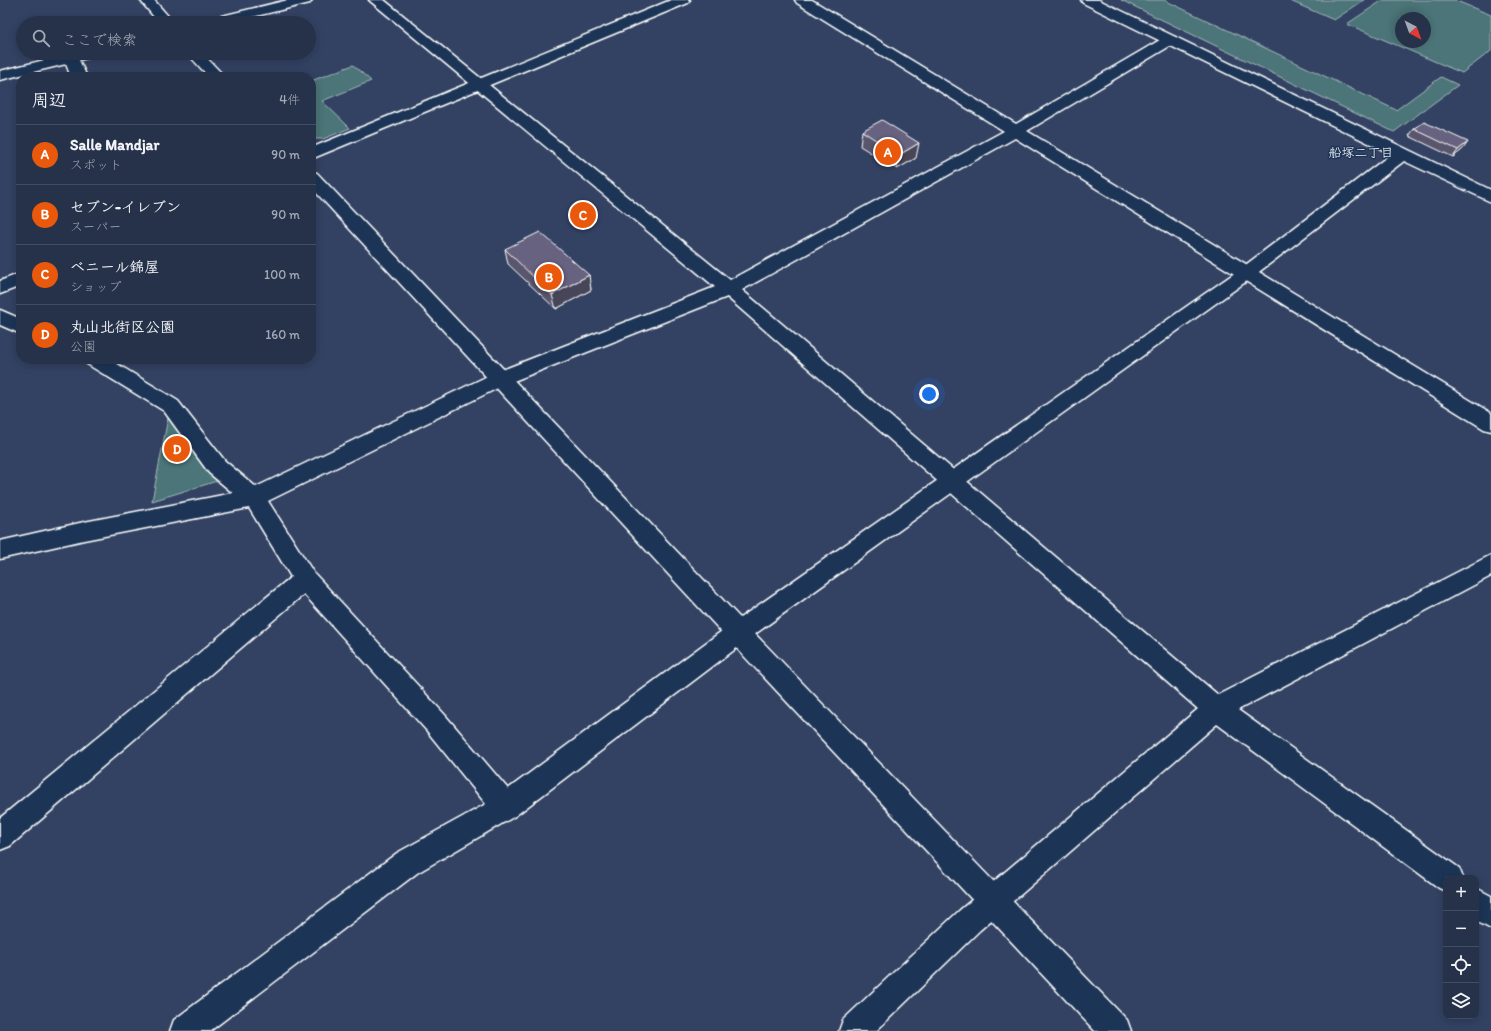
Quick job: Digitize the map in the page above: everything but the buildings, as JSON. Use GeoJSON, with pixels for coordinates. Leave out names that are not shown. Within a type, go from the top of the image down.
{"type":"FeatureCollection","features":[{"type":"Feature","properties":{"kind":"street"},"geometry":{"type":"LineString","coordinates":[[147,0],[161,16]]}},
{"type":"Feature","properties":{"kind":"street"},"geometry":{"type":"LineString","coordinates":[[239,16],[305,0]]}},
{"type":"Feature","properties":{"kind":"street"},"geometry":{"type":"LineString","coordinates":[[376,0],[729,289],[1216,709],[1445,875]]}},
{"type":"Feature","properties":{"kind":"street"},"geometry":{"type":"LineString","coordinates":[[316,152],[683,0]]}},
{"type":"Feature","properties":{"kind":"street"},"geometry":{"type":"LineString","coordinates":[[802,0],[1491,424]]}},
{"type":"Feature","properties":{"kind":"street"},"geometry":{"type":"LineString","coordinates":[[1088,0],[1491,197]]}},
{"type":"Feature","properties":{"kind":"street"},"geometry":{"type":"LineString","coordinates":[[0,550],[84,531],[254,498],[499,379],[729,289],[1015,131],[1170,40]]}},
{"type":"Feature","properties":{"kind":"street"},"geometry":{"type":"LineString","coordinates":[[0,76],[63,60]]}},
{"type":"Feature","properties":{"kind":"street"},"geometry":{"type":"LineString","coordinates":[[72,60],[77,72]]}},
{"type":"Feature","properties":{"kind":"street"},"geometry":{"type":"LineString","coordinates":[[201,60],[212,72]]}},
{"type":"Feature","properties":{"kind":"street"},"geometry":{"type":"LineString","coordinates":[[185,1031],[406,863],[506,807],[738,633],[1245,274],[1402,154]]}},
{"type":"Feature","properties":{"kind":"street"},"geometry":{"type":"LineString","coordinates":[[316,182],[738,633],[1116,1031]]}},
{"type":"Feature","properties":{"kind":"street"},"geometry":{"type":"LineString","coordinates":[[0,288],[16,281]]}},
{"type":"Feature","properties":{"kind":"street"},"geometry":{"type":"LineString","coordinates":[[0,317],[16,325]]}},
{"type":"Feature","properties":{"kind":"street"},"geometry":{"type":"LineString","coordinates":[[102,364],[170,406],[217,467],[254,498],[305,579],[436,723],[506,807]]}},
{"type":"Feature","properties":{"kind":"street"},"geometry":{"type":"LineString","coordinates":[[854,1031],[970,920],[994,901],[1216,709],[1491,565]]}},
{"type":"Feature","properties":{"kind":"street"},"geometry":{"type":"LineString","coordinates":[[0,836],[305,579]]}},
{"type":"Feature","properties":{"kind":"street"},"geometry":{"type":"LineString","coordinates":[[1479,905],[1491,915]]}},
{"type":"Feature","properties":{"kind":"green space"},"geometry":{"type":"Polygon","coordinates":[[[1121,0],[1164,0],[1396,110],[1441,77],[1458,85],[1394,132],[1121,0]]]}},
{"type":"Feature","properties":{"kind":"green space"},"geometry":{"type":"Polygon","coordinates":[[[1288,0],[1364,0],[1334,20],[1288,0]]]}},
{"type":"Feature","properties":{"kind":"green space"},"geometry":{"type":"Polygon","coordinates":[[[1383,0],[1454,0],[1491,15],[1491,51],[1462,73],[1403,48],[1431,48],[1431,12],[1395,12],[1395,44],[1347,24],[1383,0]]]}},
{"type":"Feature","properties":{"kind":"green space"},"geometry":{"type":"Polygon","coordinates":[[[353,65],[371,81],[322,101],[350,128],[323,139],[316,139],[316,79],[353,65]]]}},
{"type":"Feature","properties":{"kind":"green space"},"geometry":{"type":"Polygon","coordinates":[[[168,418],[217,481],[152,501],[168,418]]]}},
{"type":"Feature","properties":{"kind":"place","name":"Salle Mandjar"},"geometry":{"type":"Point","coordinates":[888,152]}},
{"type":"Feature","properties":{"kind":"place","name":"ベニール錦屋"},"geometry":{"type":"Point","coordinates":[583,215]}},
{"type":"Feature","properties":{"kind":"place","name":"セブン-イレブン"},"geometry":{"type":"Point","coordinates":[549,277]}},
{"type":"Feature","properties":{"kind":"place","name":"丸山北街区公園"},"geometry":{"type":"Point","coordinates":[177,449]}},
{"type":"Feature","properties":{"kind":"district","name":"船塚二丁目"},"geometry":{"type":"Point","coordinates":[1361,152]}}]}
